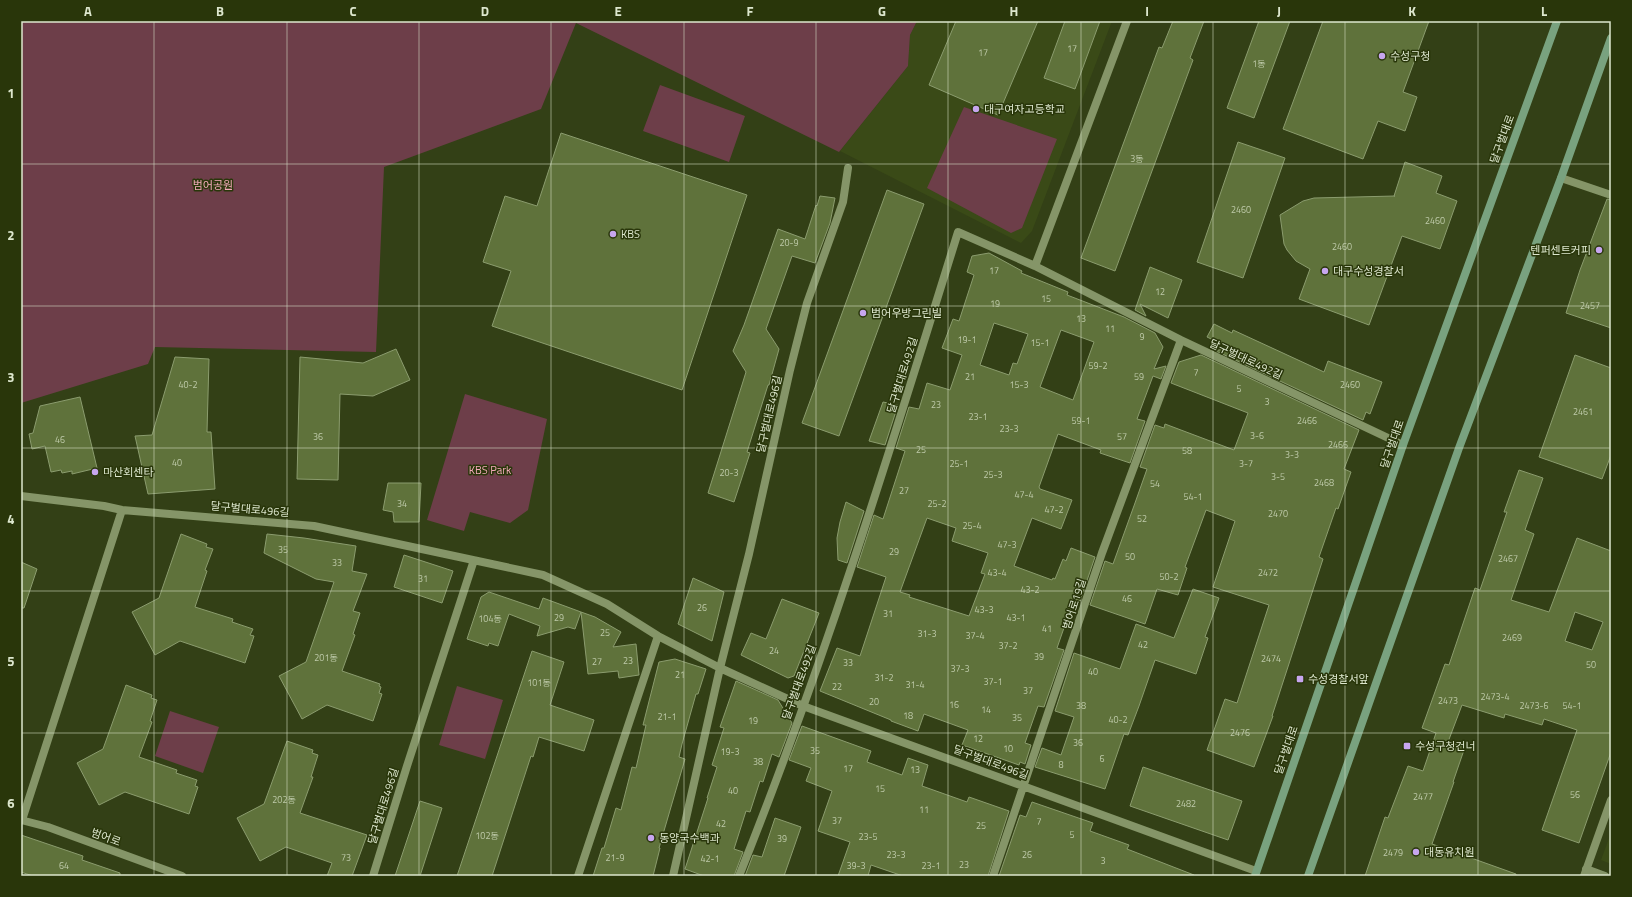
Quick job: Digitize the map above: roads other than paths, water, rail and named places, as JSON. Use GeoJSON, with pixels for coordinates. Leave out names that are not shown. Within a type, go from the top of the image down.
{"type":"FeatureCollection","features":[{"type":"Feature","properties":{"kind":"main road","name":"달구벌대로"},"geometry":{"type":"LineString","coordinates":[[1256,874],[1403,445],[1557,21]]}},
{"type":"Feature","properties":{"kind":"main road"},"geometry":{"type":"LineString","coordinates":[[1308,876],[1459,448],[1561,178],[1611,38]]}},
{"type":"Feature","properties":{"kind":"street"},"geometry":{"type":"LineString","coordinates":[[1035,266],[1127,21]]}},
{"type":"Feature","properties":{"kind":"street","name":"달구벌대로496길"},"geometry":{"type":"LineString","coordinates":[[673,876],[720,668],[749,554],[790,370],[807,303],[843,202],[848,168]]}},
{"type":"Feature","properties":{"kind":"street"},"geometry":{"type":"LineString","coordinates":[[1561,178],[1611,195]]}},
{"type":"Feature","properties":{"kind":"street","name":"달구벌대로492길"},"geometry":{"type":"LineString","coordinates":[[739,876],[803,706],[881,480],[958,232],[1035,266],[1181,340],[1403,445]]}},
{"type":"Feature","properties":{"kind":"street","name":"범어로19길"},"geometry":{"type":"LineString","coordinates":[[993,876],[1102,553],[1181,340]]}},
{"type":"Feature","properties":{"kind":"street","name":"달구벌대로496길"},"geometry":{"type":"LineString","coordinates":[[21,496],[104,506],[122,510],[314,526],[543,575],[606,604],[658,636],[720,668],[803,706],[1024,786],[1256,874]]}},
{"type":"Feature","properties":{"kind":"street"},"geometry":{"type":"LineString","coordinates":[[21,820],[122,510]]}},
{"type":"Feature","properties":{"kind":"street","name":"달구벌대로496길"},"geometry":{"type":"LineString","coordinates":[[373,876],[474,560]]}},
{"type":"Feature","properties":{"kind":"street"},"geometry":{"type":"LineString","coordinates":[[578,876],[658,636]]}},
{"type":"Feature","properties":{"kind":"street"},"geometry":{"type":"LineString","coordinates":[[1605,876],[1585,873],[1611,800]]}},
{"type":"Feature","properties":{"kind":"street","name":"범어로"},"geometry":{"type":"LineString","coordinates":[[21,820],[48,827],[164,873],[182,876]]}},
{"type":"Feature","properties":{"kind":"place","name":"수성구청"},"geometry":{"type":"Point","coordinates":[1382,56]}},
{"type":"Feature","properties":{"kind":"place","name":"대구여자고등학교"},"geometry":{"type":"Point","coordinates":[976,109]}},
{"type":"Feature","properties":{"kind":"place","name":"KBS"},"geometry":{"type":"Point","coordinates":[613,234]}},
{"type":"Feature","properties":{"kind":"place","name":"텐퍼센트커피"},"geometry":{"type":"Point","coordinates":[1599,250]}},
{"type":"Feature","properties":{"kind":"place","name":"대구수성경찰서"},"geometry":{"type":"Point","coordinates":[1325,271]}},
{"type":"Feature","properties":{"kind":"place","name":"범어우방그린빌"},"geometry":{"type":"Point","coordinates":[863,313]}},
{"type":"Feature","properties":{"kind":"place","name":"마산회센타"},"geometry":{"type":"Point","coordinates":[95,472]}},
{"type":"Feature","properties":{"kind":"place","name":"수성경찰서앞"},"geometry":{"type":"Point","coordinates":[1300,679]}},
{"type":"Feature","properties":{"kind":"place","name":"수성구청건너"},"geometry":{"type":"Point","coordinates":[1407,746]}},
{"type":"Feature","properties":{"kind":"place","name":"동양국수백과"},"geometry":{"type":"Point","coordinates":[651,838]}},
{"type":"Feature","properties":{"kind":"place","name":"대동유치원"},"geometry":{"type":"Point","coordinates":[1416,852]}},
{"type":"Feature","properties":{"kind":"park label","name":"범어공원"},"geometry":{"type":"Point","coordinates":[213,185]}},
{"type":"Feature","properties":{"kind":"park label","name":"KBS Park"},"geometry":{"type":"Point","coordinates":[490,470]}}]}
